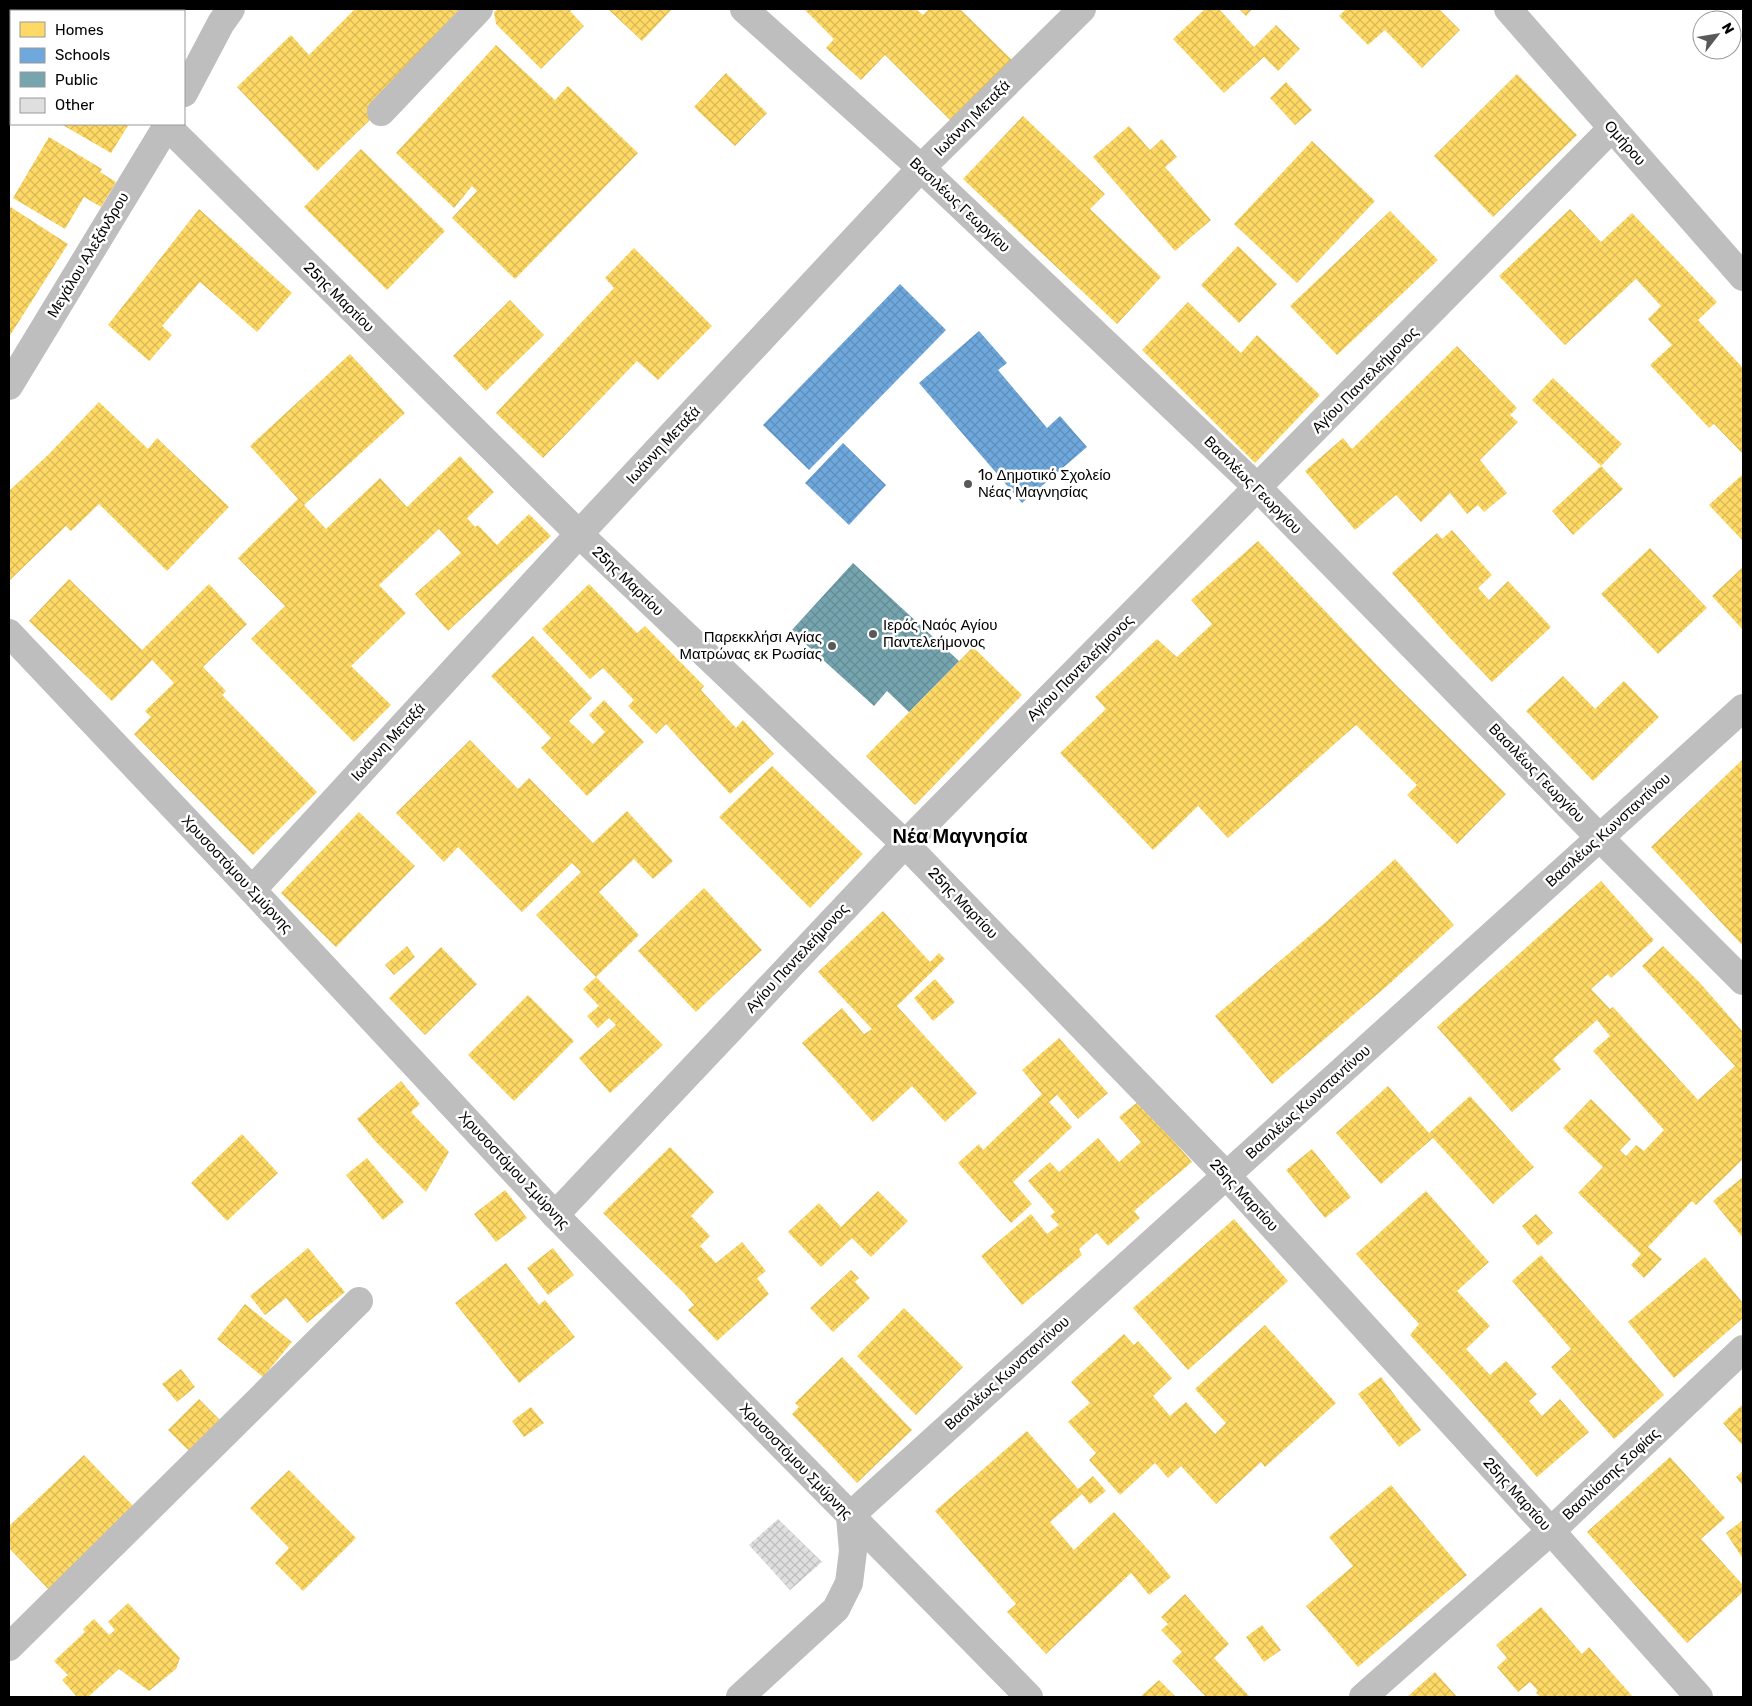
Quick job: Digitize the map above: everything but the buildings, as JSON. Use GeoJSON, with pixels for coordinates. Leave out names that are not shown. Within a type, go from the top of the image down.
{"type":"FeatureCollection","features":[{"type":"Feature","properties":{"kind":"street"},"geometry":{"type":"LineString","coordinates":[[381,112],[479,9]]}},
{"type":"Feature","properties":{"kind":"street","name":"Βασιλέως Γεωργίου"},"geometry":{"type":"LineString","coordinates":[[744,9],[921,168],[1258,488],[1600,838],[1743,981]]}},
{"type":"Feature","properties":{"kind":"street","name":"Ιωάννη Μεταξά"},"geometry":{"type":"LineString","coordinates":[[252,890],[579,534],[921,168],[1082,9]]}},
{"type":"Feature","properties":{"kind":"street","name":"Ομήρου"},"geometry":{"type":"LineString","coordinates":[[1508,9],[1743,277]]}},
{"type":"Feature","properties":{"kind":"street"},"geometry":{"type":"LineString","coordinates":[[185,91],[219,13]]}},
{"type":"Feature","properties":{"kind":"street","name":"Μεγάλου Αλεξάνδρου"},"geometry":{"type":"LineString","coordinates":[[9,386],[167,125]]}},
{"type":"Feature","properties":{"kind":"street","name":"25ης Μαρτίου"},"geometry":{"type":"LineString","coordinates":[[167,125],[579,534],[905,844],[1226,1175],[1551,1531],[1699,1697]]}},
{"type":"Feature","properties":{"kind":"street","name":"Αγίου Παντελεήμονος"},"geometry":{"type":"LineString","coordinates":[[555,1215],[905,844],[1612,128]]}},
{"type":"Feature","properties":{"kind":"street","name":"Χρυσοστόμου Σμύρνης"},"geometry":{"type":"LineString","coordinates":[[9,633],[555,1215],[1029,1697]]}},
{"type":"Feature","properties":{"kind":"street","name":"Βασιλέως Κωνσταντίνου"},"geometry":{"type":"LineString","coordinates":[[850,1516],[1743,708]]}},
{"type":"Feature","properties":{"kind":"street"},"geometry":{"type":"LineString","coordinates":[[9,1648],[359,1301]]}},
{"type":"Feature","properties":{"kind":"street","name":"Βασιλίσσης Σοφίας"},"geometry":{"type":"LineString","coordinates":[[1363,1697],[1551,1531],[1743,1349]]}},
{"type":"Feature","properties":{"kind":"street"},"geometry":{"type":"LineString","coordinates":[[740,1697],[836,1609],[849,1583],[853,1551],[850,1516]]}},
{"type":"Feature","properties":{"kind":"place","name":"1ο Δημοτικό Σχολείο Νέας Μαγνησίας"},"geometry":{"type":"Point","coordinates":[968,484]}},
{"type":"Feature","properties":{"kind":"place","name":"Ιερός Ναός Αγίου Παντελεήμονος"},"geometry":{"type":"Point","coordinates":[873,634]}},
{"type":"Feature","properties":{"kind":"place","name":"Παρεκκλήσι Αγίας Ματρώνας εκ Ρωσίας"},"geometry":{"type":"Point","coordinates":[832,646]}},
{"type":"Feature","properties":{"kind":"district","name":"Νέα Μαγνησία"},"geometry":{"type":"Point","coordinates":[960,836]}}]}
